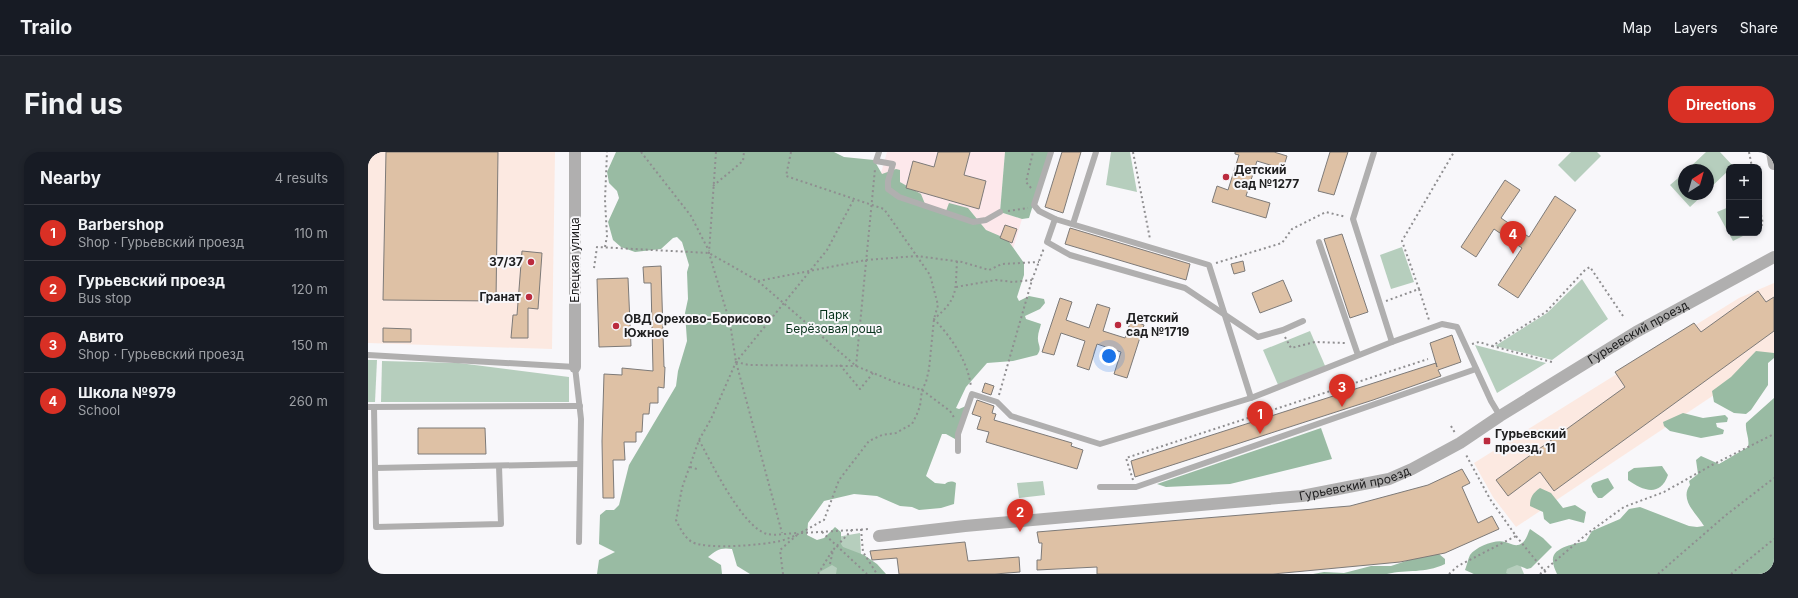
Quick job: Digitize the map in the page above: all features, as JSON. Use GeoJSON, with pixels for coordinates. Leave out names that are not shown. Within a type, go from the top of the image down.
{"type":"FeatureCollection","features":[{"type":"Feature","properties":{"kind":"street","name":"Елецкая улица"},"geometry":{"type":"LineString","coordinates":[[575,152],[575,367]]}},
{"type":"Feature","properties":{"kind":"street"},"geometry":{"type":"LineString","coordinates":[[1772,152],[1774,164]]}},
{"type":"Feature","properties":{"kind":"street","name":"Гурьевский проезд"},"geometry":{"type":"LineString","coordinates":[[878,536],[965,526],[1302,496],[1395,476],[1412,469],[1460,443],[1500,416],[1636,332],[1774,257]]}},
{"type":"Feature","properties":{"kind":"lane"},"geometry":{"type":"LineString","coordinates":[[879,152],[876,161],[893,164],[888,181],[888,189],[899,197],[973,222],[986,220],[1000,212]]}},
{"type":"Feature","properties":{"kind":"lane"},"geometry":{"type":"LineString","coordinates":[[1050,152],[1034,205],[1040,211],[1055,219],[1209,265],[1250,398]]}},
{"type":"Feature","properties":{"kind":"lane"},"geometry":{"type":"LineString","coordinates":[[1072,224],[1096,152]]}},
{"type":"Feature","properties":{"kind":"lane"},"geometry":{"type":"LineString","coordinates":[[1374,152],[1353,219],[1392,342]]}},
{"type":"Feature","properties":{"kind":"lane"},"geometry":{"type":"LineString","coordinates":[[1055,219],[1047,242],[1070,254],[1185,288],[1199,295],[1224,316],[1258,337],[1283,330],[1303,321]]}},
{"type":"Feature","properties":{"kind":"lane"},"geometry":{"type":"LineString","coordinates":[[1319,242],[1358,355]]}},
{"type":"Feature","properties":{"kind":"lane"},"geometry":{"type":"LineString","coordinates":[[958,450],[958,434],[972,394],[997,402],[1011,416],[1100,444],[1250,398],[1358,355],[1442,324],[1457,327],[1490,401],[1500,416]]}},
{"type":"Feature","properties":{"kind":"lane"},"geometry":{"type":"LineString","coordinates":[[368,355],[575,367],[581,419],[579,542]]}},
{"type":"Feature","properties":{"kind":"lane"},"geometry":{"type":"LineString","coordinates":[[1100,487],[1136,487],[1476,369]]}},
{"type":"Feature","properties":{"kind":"lane"},"geometry":{"type":"LineString","coordinates":[[499,466],[501,524],[376,527],[375,468],[371,407],[580,406]]}},
{"type":"Feature","properties":{"kind":"lane"},"geometry":{"type":"LineString","coordinates":[[375,468],[580,464]]}},
{"type":"Feature","properties":{"kind":"path"},"geometry":{"type":"LineString","coordinates":[[604,247],[607,236],[605,200],[607,152]]}},
{"type":"Feature","properties":{"kind":"path"},"geometry":{"type":"LineString","coordinates":[[641,152],[692,216],[709,253],[730,323],[736,362],[782,534]]}},
{"type":"Feature","properties":{"kind":"path"},"geometry":{"type":"LineString","coordinates":[[709,253],[716,152]]}},
{"type":"Feature","properties":{"kind":"path"},"geometry":{"type":"LineString","coordinates":[[713,186],[743,160],[744,152]]}},
{"type":"Feature","properties":{"kind":"path"},"geometry":{"type":"LineString","coordinates":[[791,152],[786,176],[884,209],[930,275],[938,305],[934,319],[929,369],[926,382],[922,390],[920,406],[912,424],[896,433],[882,435],[869,441],[838,480],[824,520],[800,533],[780,541],[754,545],[706,545],[692,542],[686,537],[676,520],[682,488],[699,440],[711,419],[736,362],[784,302],[812,271],[827,250],[854,199]]}},
{"type":"Feature","properties":{"kind":"path"},"geometry":{"type":"LineString","coordinates":[[1033,152],[1026,182],[1037,196]]}},
{"type":"Feature","properties":{"kind":"path"},"geometry":{"type":"LineString","coordinates":[[1134,152],[1152,248]]}},
{"type":"Feature","properties":{"kind":"path"},"geometry":{"type":"LineString","coordinates":[[1432,328],[1402,241],[1454,152]]}},
{"type":"Feature","properties":{"kind":"path"},"geometry":{"type":"LineString","coordinates":[[1749,152],[1751,164]]}},
{"type":"Feature","properties":{"kind":"path"},"geometry":{"type":"LineString","coordinates":[[856,366],[876,161]]}},
{"type":"Feature","properties":{"kind":"path"},"geometry":{"type":"LineString","coordinates":[[1000,212],[1026,208]]}},
{"type":"Feature","properties":{"kind":"path"},"geometry":{"type":"LineString","coordinates":[[1209,265],[1282,243],[1292,229],[1326,212],[1353,219]]}},
{"type":"Feature","properties":{"kind":"path"},"geometry":{"type":"LineString","coordinates":[[997,402],[1032,280],[1047,242]]}},
{"type":"Feature","properties":{"kind":"path"},"geometry":{"type":"LineString","coordinates":[[594,268],[597,247],[709,253],[758,281],[856,366],[922,390],[950,411],[955,420],[958,434]]}},
{"type":"Feature","properties":{"kind":"path"},"geometry":{"type":"LineString","coordinates":[[758,281],[866,260],[917,256],[957,261],[989,270],[1002,264],[1039,262]]}},
{"type":"Feature","properties":{"kind":"path"},"geometry":{"type":"LineString","coordinates":[[934,319],[946,309],[956,293],[957,261]]}},
{"type":"Feature","properties":{"kind":"path"},"geometry":{"type":"LineString","coordinates":[[1492,346],[1546,312],[1585,270],[1590,268],[1623,316]]}},
{"type":"Feature","properties":{"kind":"path"},"geometry":{"type":"LineString","coordinates":[[956,287],[996,280],[1013,282],[1032,280]]}},
{"type":"Feature","properties":{"kind":"path"},"geometry":{"type":"LineString","coordinates":[[1380,303],[1419,290]]}},
{"type":"Feature","properties":{"kind":"path"},"geometry":{"type":"LineString","coordinates":[[934,319],[948,334],[970,373],[972,394]]}},
{"type":"Feature","properties":{"kind":"path"},"geometry":{"type":"LineString","coordinates":[[1283,330],[1291,348],[1315,342],[1354,343]]}},
{"type":"Feature","properties":{"kind":"path"},"geometry":{"type":"LineString","coordinates":[[1466,347],[1479,342],[1552,362]]}},
{"type":"Feature","properties":{"kind":"path"},"geometry":{"type":"LineString","coordinates":[[1136,487],[1126,458],[1428,359]]}},
{"type":"Feature","properties":{"kind":"path"},"geometry":{"type":"LineString","coordinates":[[736,362],[749,365],[856,366]]}},
{"type":"Feature","properties":{"kind":"path"},"geometry":{"type":"LineString","coordinates":[[840,366],[860,389],[873,373]]}},
{"type":"Feature","properties":{"kind":"path"},"geometry":{"type":"LineString","coordinates":[[1540,574],[1588,533],[1624,507],[1664,492],[1712,465],[1774,434]]}},
{"type":"Feature","properties":{"kind":"path"},"geometry":{"type":"LineString","coordinates":[[699,440],[734,501],[757,529],[767,534],[870,529],[878,536]]}},
{"type":"Feature","properties":{"kind":"path"},"geometry":{"type":"LineString","coordinates":[[1468,458],[1490,499],[1516,536],[1547,574]]}},
{"type":"Feature","properties":{"kind":"path"},"geometry":{"type":"LineString","coordinates":[[690,467],[696,469]]}},
{"type":"Feature","properties":{"kind":"path"},"geometry":{"type":"LineString","coordinates":[[1658,574],[1726,515],[1774,478]]}},
{"type":"Feature","properties":{"kind":"path"},"geometry":{"type":"LineString","coordinates":[[861,529],[863,552],[877,574]]}},
{"type":"Feature","properties":{"kind":"path"},"geometry":{"type":"LineString","coordinates":[[818,574],[836,546],[853,530]]}},
{"type":"Feature","properties":{"kind":"path"},"geometry":{"type":"LineString","coordinates":[[822,532],[867,574]]}},
{"type":"Feature","properties":{"kind":"path"},"geometry":{"type":"LineString","coordinates":[[783,574],[780,550],[800,533]]}},
{"type":"Feature","properties":{"kind":"path"},"geometry":{"type":"LineString","coordinates":[[1449,574],[1458,566],[1516,536]]}},
{"type":"Feature","properties":{"kind":"path"},"geometry":{"type":"LineString","coordinates":[[1731,574],[1774,538]]}},
{"type":"Feature","properties":{"kind":"path"},"geometry":{"type":"LineString","coordinates":[[830,564],[833,550]]}},
{"type":"Feature","properties":{"kind":"shaded area"},"geometry":{"type":"Polygon","coordinates":[[[368,152],[555,152],[552,349],[368,343],[368,152]]]}},
{"type":"Feature","properties":{"kind":"shaded area"},"geometry":{"type":"Polygon","coordinates":[[[887,152],[1005,152],[1000,212],[1022,219],[1013,249],[877,187],[887,152]]]}},
{"type":"Feature","properties":{"kind":"shaded area"},"geometry":{"type":"Polygon","coordinates":[[[1774,283],[1774,355],[1516,527],[1493,497],[1474,463],[1739,298],[1774,283]]]}},
{"type":"Feature","properties":{"kind":"green space","name":"Парк Берёзовая роща"},"geometry":{"type":"Polygon","coordinates":[[[616,152],[834,152],[844,157],[874,160],[882,174],[896,169],[900,170],[900,182],[921,194],[925,204],[946,211],[949,203],[968,208],[986,230],[1007,239],[1024,263],[1024,275],[1017,297],[1019,301],[1029,296],[1044,299],[1045,303],[1040,309],[1025,316],[1026,319],[1041,324],[1038,337],[1040,350],[1037,355],[1013,361],[987,363],[966,387],[956,408],[959,409],[966,406],[955,439],[946,434],[942,434],[926,476],[935,483],[956,483],[954,504],[941,508],[919,510],[912,507],[900,506],[877,496],[854,494],[824,501],[808,523],[807,535],[817,540],[824,538],[835,527],[841,532],[841,544],[843,547],[864,555],[877,564],[886,574],[836,574],[837,568],[832,565],[816,574],[750,574],[737,566],[732,549],[725,548],[716,551],[708,557],[721,565],[722,574],[597,574],[599,560],[615,552],[599,544],[600,515],[606,510],[614,510],[619,505],[629,465],[676,386],[678,371],[687,341],[685,313],[688,299],[687,272],[689,265],[682,242],[677,237],[673,238],[661,249],[635,252],[621,247],[613,240],[608,222],[619,198],[617,191],[609,183],[607,172],[616,152]]]}},
{"type":"Feature","properties":{"kind":"green space"},"geometry":{"type":"Polygon","coordinates":[[[1005,152],[1049,152],[1029,218],[1022,219],[1000,212],[1005,152]]]}},
{"type":"Feature","properties":{"kind":"green space"},"geometry":{"type":"Polygon","coordinates":[[[1111,152],[1130,152],[1137,192],[1106,185],[1111,152]]]}},
{"type":"Feature","properties":{"kind":"green space"},"geometry":{"type":"Polygon","coordinates":[[[1571,152],[1597,152],[1601,156],[1575,182],[1558,165],[1571,152]]]}},
{"type":"Feature","properties":{"kind":"green space"},"geometry":{"type":"Polygon","coordinates":[[[1706,152],[1720,152],[1731,164],[1726,164],[1726,173],[1714,184],[1714,164],[1693,164],[1706,152]]]}},
{"type":"Feature","properties":{"kind":"green space"},"geometry":{"type":"Polygon","coordinates":[[[1678,178],[1678,194],[1670,185],[1678,178]]]}},
{"type":"Feature","properties":{"kind":"green space"},"geometry":{"type":"Polygon","coordinates":[[[1684,200],[1698,200],[1690,207],[1684,200]]]}},
{"type":"Feature","properties":{"kind":"green space"},"geometry":{"type":"Polygon","coordinates":[[[1726,208],[1726,228],[1717,212],[1726,208]]]}},
{"type":"Feature","properties":{"kind":"green space"},"geometry":{"type":"Polygon","coordinates":[[[1730,236],[1743,236],[1733,241],[1730,236]]]}},
{"type":"Feature","properties":{"kind":"green space"},"geometry":{"type":"Polygon","coordinates":[[[1402,247],[1414,282],[1391,289],[1380,255],[1402,247]]]}},
{"type":"Feature","properties":{"kind":"green space"},"geometry":{"type":"Polygon","coordinates":[[[1582,279],[1608,319],[1552,360],[1495,346],[1547,313],[1582,279]]]}},
{"type":"Feature","properties":{"kind":"green space"},"geometry":{"type":"Polygon","coordinates":[[[1310,331],[1326,368],[1279,387],[1263,350],[1310,331]]]}},
{"type":"Feature","properties":{"kind":"green space"},"geometry":{"type":"Polygon","coordinates":[[[1475,345],[1546,363],[1497,393],[1475,345]]]}},
{"type":"Feature","properties":{"kind":"green space"},"geometry":{"type":"Polygon","coordinates":[[[1756,351],[1774,353],[1774,358],[1768,363],[1768,385],[1751,410],[1746,414],[1734,413],[1714,402],[1712,391],[1731,377],[1756,351]]]}},
{"type":"Feature","properties":{"kind":"green space"},"geometry":{"type":"Polygon","coordinates":[[[368,360],[377,360],[375,402],[368,402],[368,360]]]}},
{"type":"Feature","properties":{"kind":"green space"},"geometry":{"type":"Polygon","coordinates":[[[382,361],[459,363],[569,377],[569,402],[381,402],[382,361]]]}},
{"type":"Feature","properties":{"kind":"green space"},"geometry":{"type":"Polygon","coordinates":[[[1774,398],[1774,574],[1557,574],[1553,561],[1553,556],[1556,552],[1565,547],[1586,541],[1592,531],[1620,519],[1629,509],[1640,507],[1689,526],[1704,526],[1690,507],[1687,496],[1687,491],[1690,485],[1689,481],[1698,474],[1696,460],[1701,456],[1719,464],[1748,447],[1746,423],[1774,398]]]}},
{"type":"Feature","properties":{"kind":"green space"},"geometry":{"type":"Polygon","coordinates":[[[1683,413],[1703,418],[1725,415],[1728,418],[1727,422],[1716,423],[1717,427],[1724,430],[1723,434],[1701,438],[1670,431],[1664,426],[1663,422],[1683,413]]]}},
{"type":"Feature","properties":{"kind":"green space"},"geometry":{"type":"Polygon","coordinates":[[[1321,428],[1332,459],[1230,484],[1166,487],[1157,484],[1321,428]]]}},
{"type":"Feature","properties":{"kind":"green space"},"geometry":{"type":"Polygon","coordinates":[[[1662,466],[1668,475],[1665,482],[1656,489],[1645,489],[1628,480],[1628,472],[1634,468],[1662,466]]]}},
{"type":"Feature","properties":{"kind":"green space"},"geometry":{"type":"Polygon","coordinates":[[[1608,478],[1614,488],[1602,498],[1598,498],[1593,492],[1591,486],[1593,483],[1608,478]]]}},
{"type":"Feature","properties":{"kind":"green space"},"geometry":{"type":"Polygon","coordinates":[[[1043,481],[1045,495],[1019,498],[1017,483],[1043,481]]]}},
{"type":"Feature","properties":{"kind":"green space"},"geometry":{"type":"Polygon","coordinates":[[[1540,488],[1551,493],[1563,508],[1575,505],[1586,512],[1584,523],[1569,519],[1550,524],[1544,519],[1543,512],[1530,506],[1532,496],[1540,488]]]}},
{"type":"Feature","properties":{"kind":"green space"},"geometry":{"type":"Polygon","coordinates":[[[1530,529],[1543,538],[1552,547],[1531,568],[1527,569],[1517,565],[1507,569],[1506,573],[1508,574],[1474,574],[1465,570],[1470,555],[1477,549],[1486,544],[1501,541],[1515,545],[1520,544],[1525,541],[1530,529]]]}},
{"type":"Feature","properties":{"kind":"green space"},"geometry":{"type":"Polygon","coordinates":[[[860,533],[861,555],[873,574],[802,574],[825,539],[860,533]]]}},
{"type":"Feature","properties":{"kind":"green space"},"geometry":{"type":"Polygon","coordinates":[[[1427,554],[1439,554],[1445,559],[1445,564],[1430,569],[1387,574],[1313,574],[1324,572],[1344,573],[1371,566],[1391,566],[1427,554]]]}},
{"type":"Feature","properties":{"kind":"green space"},"geometry":{"type":"Polygon","coordinates":[[[1516,555],[1524,574],[1472,574],[1516,555]]]}},
{"type":"Feature","properties":{"kind":"building"},"geometry":{"type":"Polygon","coordinates":[[[386,152],[498,152],[496,301],[383,300],[386,152]]]}},
{"type":"Feature","properties":{"kind":"building"},"geometry":{"type":"Polygon","coordinates":[[[938,152],[970,152],[964,175],[986,181],[979,209],[906,188],[913,161],[934,167],[938,152]]]}},
{"type":"Feature","properties":{"kind":"building"},"geometry":{"type":"Polygon","coordinates":[[[1062,152],[1081,152],[1063,213],[1045,207],[1062,152]]]}},
{"type":"Feature","properties":{"kind":"building"},"geometry":{"type":"Polygon","coordinates":[[[1235,152],[1274,152],[1287,156],[1283,169],[1257,161],[1246,196],[1270,203],[1266,218],[1212,202],[1217,186],[1228,190],[1239,155],[1235,154],[1235,152]]]}},
{"type":"Feature","properties":{"kind":"building"},"geometry":{"type":"Polygon","coordinates":[[[1330,152],[1348,152],[1334,195],[1318,191],[1330,152]]]}},
{"type":"Feature","properties":{"kind":"building"},"geometry":{"type":"Polygon","coordinates":[[[1505,180],[1520,190],[1501,218],[1529,237],[1555,196],[1576,210],[1518,298],[1498,285],[1522,248],[1494,229],[1476,257],[1461,247],[1505,180]]]}},
{"type":"Feature","properties":{"kind":"building"},"geometry":{"type":"Polygon","coordinates":[[[1005,225],[1017,229],[1012,243],[1000,238],[1005,225]]]}},
{"type":"Feature","properties":{"kind":"building"},"geometry":{"type":"Polygon","coordinates":[[[1070,228],[1190,264],[1186,280],[1065,244],[1070,228]]]}},
{"type":"Feature","properties":{"kind":"building"},"geometry":{"type":"Polygon","coordinates":[[[1342,234],[1368,312],[1350,318],[1324,239],[1342,234]]]}},
{"type":"Feature","properties":{"kind":"building"},"geometry":{"type":"Polygon","coordinates":[[[522,251],[542,253],[538,309],[528,308],[528,338],[511,338],[513,315],[517,315],[522,251]]]}},
{"type":"Feature","properties":{"kind":"building"},"geometry":{"type":"Polygon","coordinates":[[[1243,261],[1245,271],[1234,274],[1231,264],[1243,261]]]}},
{"type":"Feature","properties":{"kind":"building"},"geometry":{"type":"Polygon","coordinates":[[[661,266],[665,367],[664,388],[658,387],[658,403],[650,403],[649,414],[643,414],[642,432],[636,432],[636,442],[624,442],[625,460],[613,460],[614,498],[603,498],[602,441],[604,374],[622,375],[622,368],[653,371],[651,283],[644,283],[643,267],[661,266]]]}},
{"type":"Feature","properties":{"kind":"building"},"geometry":{"type":"Polygon","coordinates":[[[628,278],[631,346],[599,347],[597,279],[628,278]]]}},
{"type":"Feature","properties":{"kind":"building"},"geometry":{"type":"Polygon","coordinates":[[[1283,280],[1292,301],[1260,313],[1252,293],[1283,280]]]}},
{"type":"Feature","properties":{"kind":"building"},"geometry":{"type":"Polygon","coordinates":[[[1758,291],[1766,302],[1774,297],[1774,331],[1554,491],[1540,472],[1508,496],[1496,480],[1625,387],[1615,372],[1694,323],[1701,332],[1758,291]]]}},
{"type":"Feature","properties":{"kind":"building"},"geometry":{"type":"Polygon","coordinates":[[[1060,298],[1072,302],[1066,320],[1089,328],[1097,304],[1110,308],[1103,331],[1125,338],[1131,320],[1144,325],[1127,378],[1114,374],[1121,352],[1097,344],[1089,370],[1077,366],[1085,341],[1061,333],[1054,355],[1042,352],[1060,298]]]}},
{"type":"Feature","properties":{"kind":"building"},"geometry":{"type":"Polygon","coordinates":[[[383,328],[411,329],[411,342],[383,342],[383,328]]]}},
{"type":"Feature","properties":{"kind":"building"},"geometry":{"type":"Polygon","coordinates":[[[1452,335],[1461,362],[1438,370],[1441,376],[1373,400],[1135,477],[1131,461],[1436,363],[1430,343],[1452,335]]]}},
{"type":"Feature","properties":{"kind":"building"},"geometry":{"type":"Polygon","coordinates":[[[985,383],[994,386],[991,395],[982,392],[985,383]]]}},
{"type":"Feature","properties":{"kind":"building"},"geometry":{"type":"Polygon","coordinates":[[[977,400],[994,406],[992,413],[996,414],[994,420],[1072,443],[1071,446],[1083,450],[1077,469],[986,442],[989,432],[977,429],[981,417],[972,414],[977,400]]]}},
{"type":"Feature","properties":{"kind":"building"},"geometry":{"type":"Polygon","coordinates":[[[418,428],[485,428],[486,454],[418,454],[418,428]]]}},
{"type":"Feature","properties":{"kind":"building"},"geometry":{"type":"Polygon","coordinates":[[[1462,469],[1470,483],[1462,487],[1478,523],[1492,516],[1499,529],[1445,553],[1400,562],[1273,574],[1097,574],[1097,567],[1037,570],[1037,560],[1041,560],[1042,543],[1039,543],[1037,532],[1350,506],[1428,485],[1462,469]]]}},
{"type":"Feature","properties":{"kind":"building"},"geometry":{"type":"Polygon","coordinates":[[[965,542],[968,561],[1019,557],[1020,572],[995,574],[899,574],[897,558],[872,560],[870,551],[965,542]]]}},
{"type":"Feature","properties":{"kind":"place","name":"Детский сад №1277"},"geometry":{"type":"Point","coordinates":[1226,177]}},
{"type":"Feature","properties":{"kind":"place","name":"Школа №979"},"geometry":{"type":"Point","coordinates":[1513,254]}},
{"type":"Feature","properties":{"kind":"place","name":"37/37"},"geometry":{"type":"Point","coordinates":[531,262]}},
{"type":"Feature","properties":{"kind":"place","name":"Гранат"},"geometry":{"type":"Point","coordinates":[529,297]}},
{"type":"Feature","properties":{"kind":"place","name":"Детский сад №1719"},"geometry":{"type":"Point","coordinates":[1118,325]}},
{"type":"Feature","properties":{"kind":"place","name":"ОВД Орехово-Борисово Южное"},"geometry":{"type":"Point","coordinates":[616,326]}},
{"type":"Feature","properties":{"kind":"place","name":"Авито"},"geometry":{"type":"Point","coordinates":[1342,407]}},
{"type":"Feature","properties":{"kind":"place","name":"Barbershop"},"geometry":{"type":"Point","coordinates":[1260,434]}},
{"type":"Feature","properties":{"kind":"place","name":"Гурьевский проезд, 11"},"geometry":{"type":"Point","coordinates":[1487,441]}},
{"type":"Feature","properties":{"kind":"place","name":"Гурьевский проезд"},"geometry":{"type":"Point","coordinates":[1020,532]}}]}
